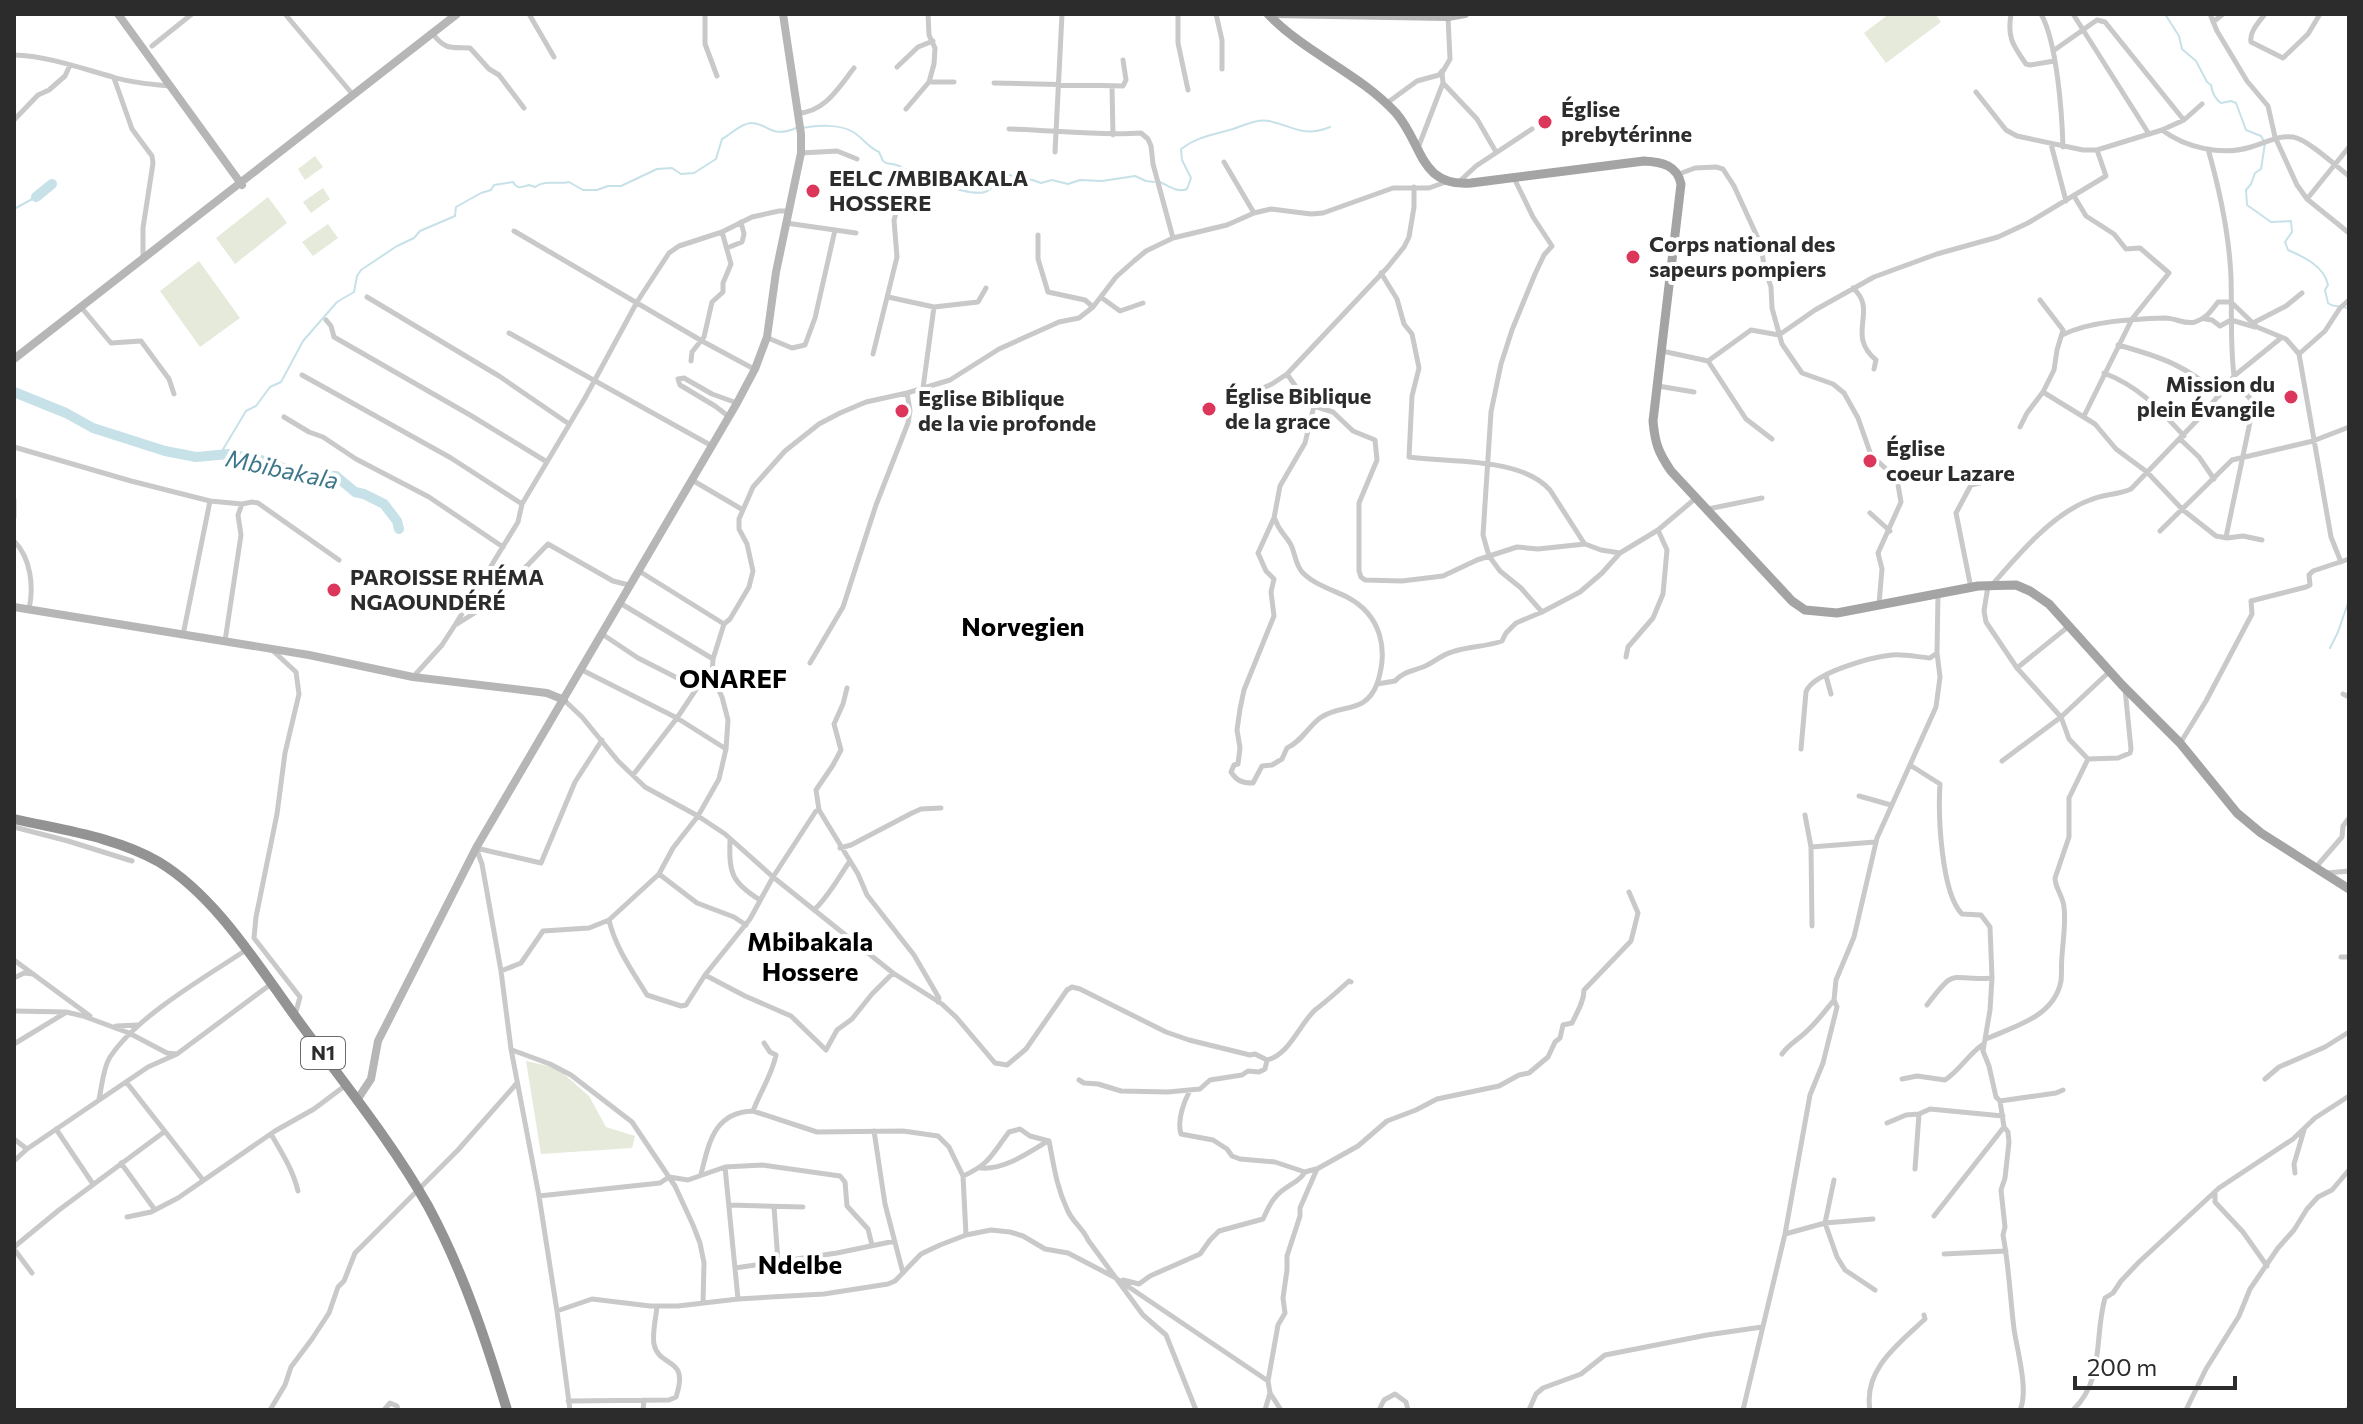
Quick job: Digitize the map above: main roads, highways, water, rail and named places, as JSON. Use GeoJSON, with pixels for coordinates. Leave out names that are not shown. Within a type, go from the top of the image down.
{"type":"FeatureCollection","features":[{"type":"Feature","properties":{"kind":"highway","name":"N1"},"geometry":{"type":"LineString","coordinates":[[14,819],[108,841],[136,851],[186,881],[205,900],[346,1084],[427,1206],[467,1287],[507,1410]]}},
{"type":"Feature","properties":{"kind":"main road"},"geometry":{"type":"LineString","coordinates":[[1270,14],[1285,30],[1386,104],[1404,124],[1436,176],[1452,183],[1644,161],[1667,164],[1679,174],[1681,184],[1653,421],[1654,441],[1671,471],[1792,601],[1805,610],[1837,613],[1990,585],[2016,585],[2030,591],[2049,604],[2125,689],[2180,743],[2237,813],[2261,833],[2349,889]]}},
{"type":"Feature","properties":{"kind":"waterway"},"geometry":{"type":"LineString","coordinates":[[2165,14],[2179,36],[2182,49],[2196,61],[2217,99],[2221,103],[2236,103],[2246,130],[2261,136],[2265,143],[2261,169],[2255,173],[2246,190],[2247,205],[2271,222],[2291,221],[2292,232],[2285,242],[2288,250],[2307,259],[2322,272],[2328,285],[2325,290],[2328,303],[2349,309]]}},
{"type":"Feature","properties":{"kind":"waterway"},"geometry":{"type":"LineString","coordinates":[[1160,182],[1177,190],[1187,189],[1191,178],[1182,160],[1181,149],[1206,136],[1260,121],[1305,131],[1330,127]]}},
{"type":"Feature","properties":{"kind":"waterway"},"geometry":{"type":"LineString","coordinates":[[216,456],[246,411],[256,406],[270,387],[281,382],[303,341],[337,302],[354,292],[361,270],[414,238],[420,231],[455,216],[456,207],[491,190],[494,185],[513,182],[518,187],[535,187],[543,183],[569,182],[583,190],[597,190],[621,186],[657,169],[672,168],[681,174],[694,173],[716,159],[722,139],[743,125],[757,124],[781,132],[796,128]]}},
{"type":"Feature","properties":{"kind":"waterway"},"geometry":{"type":"LineString","coordinates":[[802,128],[829,126],[848,129],[879,152],[886,163],[897,165],[921,178],[968,192],[988,191],[1006,174],[1041,183],[1052,180],[1068,184],[1080,180],[1102,181],[1135,176],[1154,182]]}},
{"type":"Feature","properties":{"kind":"waterway"},"geometry":{"type":"LineString","coordinates":[[36,197],[52,184]]}},
{"type":"Feature","properties":{"kind":"waterway"},"geometry":{"type":"LineString","coordinates":[[14,209],[36,197]]}},
{"type":"Feature","properties":{"kind":"waterway","name":"Mbibakala"},"geometry":{"type":"LineString","coordinates":[[14,392],[66,413],[93,428],[165,451],[196,457],[229,454],[265,461],[312,476],[336,476],[355,492],[384,504],[397,521],[399,529]]}},
{"type":"Feature","properties":{"kind":"waterway"},"geometry":{"type":"LineString","coordinates":[[2330,648],[2349,600]]}},
{"type":"Feature","properties":{"kind":"place","name":"Église prebytérinne"},"geometry":{"type":"Point","coordinates":[1545,122]}},
{"type":"Feature","properties":{"kind":"place","name":"EELC /MBIBAKALA HOSSERE"},"geometry":{"type":"Point","coordinates":[813,191]}},
{"type":"Feature","properties":{"kind":"place","name":"Corps national des sapeurs pompiers"},"geometry":{"type":"Point","coordinates":[1633,257]}},
{"type":"Feature","properties":{"kind":"place","name":"Mission du plein Évangile"},"geometry":{"type":"Point","coordinates":[2291,397]}},
{"type":"Feature","properties":{"kind":"place","name":"Église Biblique de la grace"},"geometry":{"type":"Point","coordinates":[1209,409]}},
{"type":"Feature","properties":{"kind":"place","name":"Eglise Biblique de la vie profonde"},"geometry":{"type":"Point","coordinates":[902,411]}},
{"type":"Feature","properties":{"kind":"place","name":"Église coeur Lazare"},"geometry":{"type":"Point","coordinates":[1870,461]}},
{"type":"Feature","properties":{"kind":"place","name":"PAROISSE RHÉMA NGAOUNDÉRÉ"},"geometry":{"type":"Point","coordinates":[334,590]}},
{"type":"Feature","properties":{"kind":"district","name":"Norvegien"},"geometry":{"type":"Point","coordinates":[1023,627]}},
{"type":"Feature","properties":{"kind":"district","name":"ONAREF"},"geometry":{"type":"Point","coordinates":[733,679]}},
{"type":"Feature","properties":{"kind":"district","name":"Mbibakala Hossere"},"geometry":{"type":"Point","coordinates":[810,957]}},
{"type":"Feature","properties":{"kind":"district","name":"Ndelbe"},"geometry":{"type":"Point","coordinates":[800,1265]}}]}
